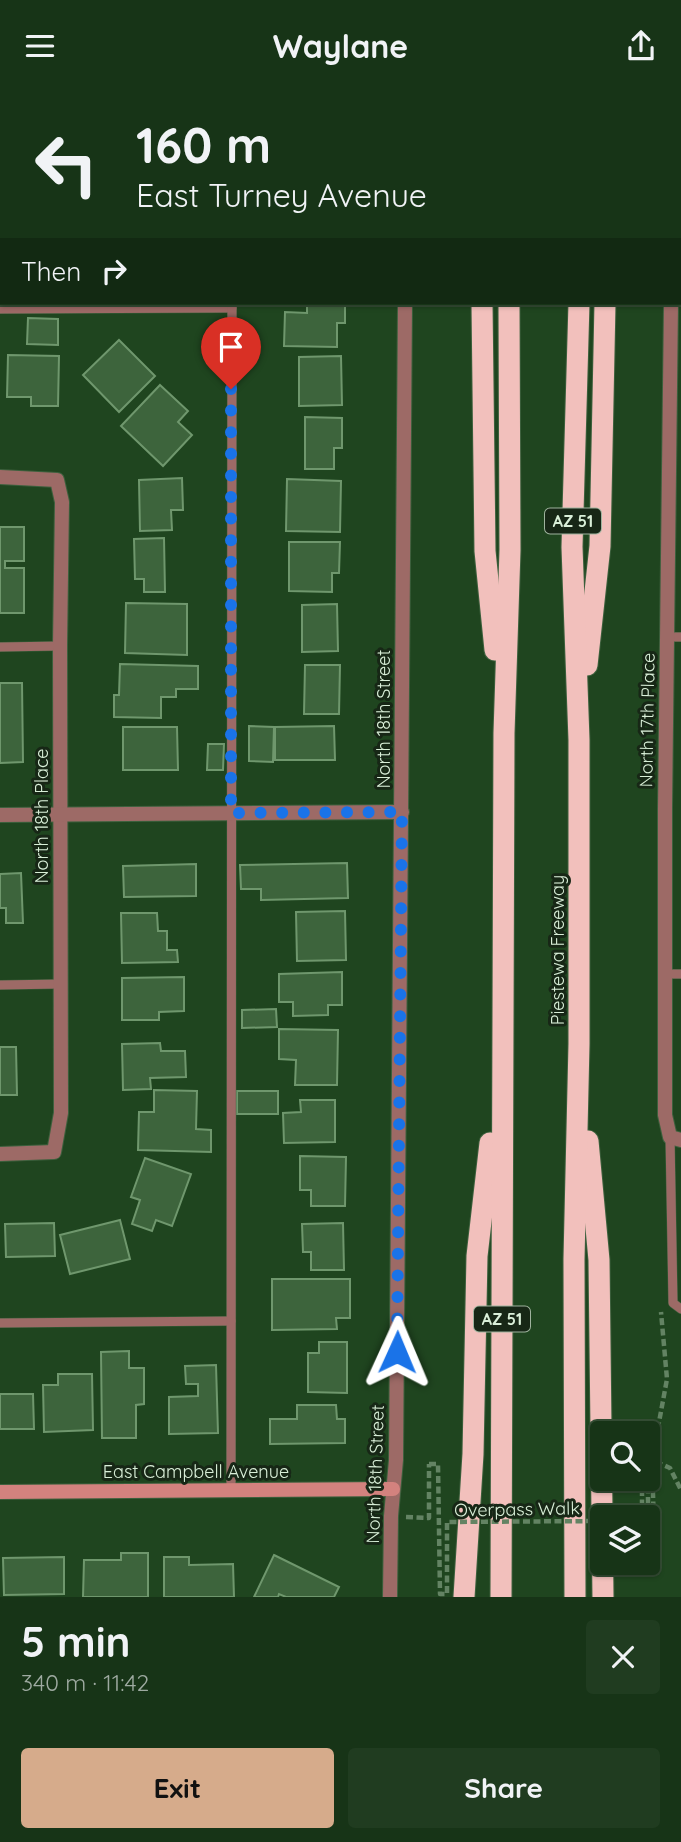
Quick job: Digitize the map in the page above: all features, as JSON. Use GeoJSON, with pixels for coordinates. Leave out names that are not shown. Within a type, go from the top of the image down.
{"type":"FeatureCollection","features":[{"type":"Feature","properties":{"kind":"highway"},"geometry":{"type":"LineString","coordinates":[[482,305],[485,551],[504,733]]}},
{"type":"Feature","properties":{"kind":"highway","name":"AZ 51"},"geometry":{"type":"LineString","coordinates":[[501,1597],[504,733],[510,550],[509,305]]}},
{"type":"Feature","properties":{"kind":"highway","name":"Piestewa Freeway"},"geometry":{"type":"LineString","coordinates":[[575,1597],[574,1259],[579,1044],[579,740],[572,547],[579,305]]}},
{"type":"Feature","properties":{"kind":"highway"},"geometry":{"type":"LineString","coordinates":[[579,740],[600,546],[605,305]]}},
{"type":"Feature","properties":{"kind":"highway"},"geometry":{"type":"LineString","coordinates":[[464,1597],[473,1454],[477,1256],[502,1040]]}},
{"type":"Feature","properties":{"kind":"highway"},"geometry":{"type":"LineString","coordinates":[[579,1044],[599,1260],[603,1597]]}},
{"type":"Feature","properties":{"kind":"street","name":"North 18th Street"},"geometry":{"type":"LineString","coordinates":[[390,1597],[391,1517],[396,1460],[405,305]]}},
{"type":"Feature","properties":{"kind":"street","name":"North 17th Place"},"geometry":{"type":"LineString","coordinates":[[671,305],[675,469],[674,637],[665,809],[664,974],[665,1115],[675,1139]]}},
{"type":"Feature","properties":{"kind":"street","name":"North 18th Place"},"geometry":{"type":"LineString","coordinates":[[0,477],[57,480],[62,502],[61,1113],[54,1152],[0,1154]]}},
{"type":"Feature","properties":{"kind":"street"},"geometry":{"type":"LineString","coordinates":[[665,809],[681,809]]}},
{"type":"Feature","properties":{"kind":"street"},"geometry":{"type":"LineString","coordinates":[[0,815],[402,812]]}},
{"type":"Feature","properties":{"kind":"street","name":"East Campbell Avenue"},"geometry":{"type":"LineString","coordinates":[[0,1492],[393,1489]]}},
{"type":"Feature","properties":{"kind":"lane"},"geometry":{"type":"LineString","coordinates":[[0,309],[232,305],[231,1490]]}},
{"type":"Feature","properties":{"kind":"lane"},"geometry":{"type":"LineString","coordinates":[[0,647],[60,646]]}},
{"type":"Feature","properties":{"kind":"lane"},"geometry":{"type":"LineString","coordinates":[[664,974],[681,974]]}},
{"type":"Feature","properties":{"kind":"lane"},"geometry":{"type":"LineString","coordinates":[[0,985],[60,985]]}},
{"type":"Feature","properties":{"kind":"lane"},"geometry":{"type":"LineString","coordinates":[[675,1139],[673,1303],[681,1309]]}},
{"type":"Feature","properties":{"kind":"lane"},"geometry":{"type":"LineString","coordinates":[[0,1323],[231,1321]]}},
{"type":"Feature","properties":{"kind":"path"},"geometry":{"type":"LineString","coordinates":[[653,1505],[652,1460],[670,1468],[681,1490]]}},
{"type":"Feature","properties":{"kind":"path","name":"Overpass Walk"},"geometry":{"type":"LineString","coordinates":[[391,1517],[429,1518],[429,1464],[438,1464],[440,1594],[447,1594],[447,1523],[590,1521]]}},
{"type":"Feature","properties":{"kind":"path"},"geometry":{"type":"LineString","coordinates":[[642,1505],[642,1489],[648,1489],[648,1505]]}},
{"type":"Feature","properties":{"kind":"building"},"geometry":{"type":"Polygon","coordinates":[[[307,305],[345,305],[345,323],[337,323],[337,347],[284,346],[285,312],[307,313],[307,305]]]}},
{"type":"Feature","properties":{"kind":"building"},"geometry":{"type":"Polygon","coordinates":[[[28,318],[58,319],[58,345],[27,344],[28,318]]]}},
{"type":"Feature","properties":{"kind":"building"},"geometry":{"type":"Polygon","coordinates":[[[119,340],[155,376],[119,412],[83,375],[119,340]]]}},
{"type":"Feature","properties":{"kind":"building"},"geometry":{"type":"Polygon","coordinates":[[[8,355],[59,356],[58,406],[31,406],[31,397],[7,397],[8,355]]]}},
{"type":"Feature","properties":{"kind":"building"},"geometry":{"type":"Polygon","coordinates":[[[341,356],[342,405],[299,406],[299,357],[341,356]]]}},
{"type":"Feature","properties":{"kind":"building"},"geometry":{"type":"Polygon","coordinates":[[[160,385],[188,411],[178,422],[192,435],[163,466],[121,426],[160,385]]]}},
{"type":"Feature","properties":{"kind":"building"},"geometry":{"type":"Polygon","coordinates":[[[305,417],[342,418],[342,448],[334,448],[334,469],[305,469],[305,417]]]}},
{"type":"Feature","properties":{"kind":"building"},"geometry":{"type":"Polygon","coordinates":[[[182,478],[183,510],[171,510],[172,530],[140,531],[139,480],[182,478]]]}},
{"type":"Feature","properties":{"kind":"building"},"geometry":{"type":"Polygon","coordinates":[[[287,479],[341,481],[340,532],[286,531],[287,479]]]}},
{"type":"Feature","properties":{"kind":"building"},"geometry":{"type":"Polygon","coordinates":[[[0,527],[24,527],[24,561],[5,561],[5,568],[24,568],[24,613],[0,613],[0,527]]]}},
{"type":"Feature","properties":{"kind":"building"},"geometry":{"type":"Polygon","coordinates":[[[164,538],[165,592],[144,592],[144,579],[135,579],[134,539],[164,538]]]}},
{"type":"Feature","properties":{"kind":"building"},"geometry":{"type":"Polygon","coordinates":[[[289,542],[340,542],[339,573],[332,573],[332,592],[289,591],[289,542]]]}},
{"type":"Feature","properties":{"kind":"building"},"geometry":{"type":"Polygon","coordinates":[[[126,603],[187,604],[187,655],[125,653],[126,603]]]}},
{"type":"Feature","properties":{"kind":"building"},"geometry":{"type":"Polygon","coordinates":[[[337,604],[338,651],[302,652],[302,605],[337,604]]]}},
{"type":"Feature","properties":{"kind":"building"},"geometry":{"type":"Polygon","coordinates":[[[120,664],[198,666],[198,689],[176,689],[176,697],[161,697],[161,718],[114,717],[114,695],[119,695],[120,664]]]}},
{"type":"Feature","properties":{"kind":"building"},"geometry":{"type":"Polygon","coordinates":[[[305,665],[340,665],[339,714],[304,714],[305,665]]]}},
{"type":"Feature","properties":{"kind":"building"},"geometry":{"type":"Polygon","coordinates":[[[0,683],[22,683],[23,762],[0,763],[0,683]]]}},
{"type":"Feature","properties":{"kind":"building"},"geometry":{"type":"Polygon","coordinates":[[[249,726],[274,727],[273,762],[249,761],[249,726]]]}},
{"type":"Feature","properties":{"kind":"building"},"geometry":{"type":"Polygon","coordinates":[[[334,726],[335,760],[275,760],[275,727],[334,726]]]}},
{"type":"Feature","properties":{"kind":"building"},"geometry":{"type":"Polygon","coordinates":[[[123,727],[177,727],[178,770],[123,770],[123,727]]]}},
{"type":"Feature","properties":{"kind":"building"},"geometry":{"type":"Polygon","coordinates":[[[208,744],[224,744],[223,770],[207,770],[208,744]]]}},
{"type":"Feature","properties":{"kind":"building"},"geometry":{"type":"Polygon","coordinates":[[[347,863],[348,898],[261,900],[261,889],[241,889],[240,865],[347,863]]]}},
{"type":"Feature","properties":{"kind":"building"},"geometry":{"type":"Polygon","coordinates":[[[196,864],[196,896],[124,897],[123,866],[196,864]]]}},
{"type":"Feature","properties":{"kind":"building"},"geometry":{"type":"Polygon","coordinates":[[[21,873],[23,923],[6,923],[6,908],[0,908],[0,874],[21,873]]]}},
{"type":"Feature","properties":{"kind":"building"},"geometry":{"type":"Polygon","coordinates":[[[345,911],[346,960],[297,961],[296,912],[345,911]]]}},
{"type":"Feature","properties":{"kind":"building"},"geometry":{"type":"Polygon","coordinates":[[[121,913],[157,913],[158,931],[167,931],[167,950],[177,950],[178,962],[122,963],[121,913]]]}},
{"type":"Feature","properties":{"kind":"building"},"geometry":{"type":"Polygon","coordinates":[[[342,972],[342,1005],[328,1005],[328,1015],[293,1016],[293,1002],[279,1002],[279,974],[342,972]]]}},
{"type":"Feature","properties":{"kind":"building"},"geometry":{"type":"Polygon","coordinates":[[[184,977],[184,1011],[159,1012],[159,1020],[122,1020],[122,978],[184,977]]]}},
{"type":"Feature","properties":{"kind":"building"},"geometry":{"type":"Polygon","coordinates":[[[276,1009],[277,1027],[242,1028],[242,1010],[276,1009]]]}},
{"type":"Feature","properties":{"kind":"building"},"geometry":{"type":"Polygon","coordinates":[[[279,1029],[338,1030],[337,1085],[295,1085],[296,1060],[279,1059],[279,1029]]]}},
{"type":"Feature","properties":{"kind":"building"},"geometry":{"type":"Polygon","coordinates":[[[160,1043],[161,1051],[185,1051],[186,1077],[150,1078],[151,1089],[123,1090],[122,1044],[160,1043]]]}},
{"type":"Feature","properties":{"kind":"building"},"geometry":{"type":"Polygon","coordinates":[[[0,1047],[16,1047],[17,1095],[0,1095],[0,1047]]]}},
{"type":"Feature","properties":{"kind":"building"},"geometry":{"type":"Polygon","coordinates":[[[154,1090],[197,1091],[196,1129],[211,1130],[211,1152],[138,1150],[139,1112],[154,1112],[154,1090]]]}},
{"type":"Feature","properties":{"kind":"building"},"geometry":{"type":"Polygon","coordinates":[[[237,1091],[278,1091],[278,1114],[237,1114],[237,1091]]]}},
{"type":"Feature","properties":{"kind":"building"},"geometry":{"type":"Polygon","coordinates":[[[300,1100],[335,1100],[335,1142],[284,1143],[283,1113],[301,1112],[300,1100]]]}},
{"type":"Feature","properties":{"kind":"building"},"geometry":{"type":"Polygon","coordinates":[[[300,1156],[346,1157],[345,1206],[311,1206],[311,1190],[300,1190],[300,1156]]]}},
{"type":"Feature","properties":{"kind":"building"},"geometry":{"type":"Polygon","coordinates":[[[145,1158],[191,1174],[172,1226],[156,1220],[152,1231],[132,1224],[140,1200],[131,1197],[145,1158]]]}},
{"type":"Feature","properties":{"kind":"building"},"geometry":{"type":"Polygon","coordinates":[[[120,1220],[130,1259],[70,1274],[60,1235],[120,1220]]]}},
{"type":"Feature","properties":{"kind":"building"},"geometry":{"type":"Polygon","coordinates":[[[54,1223],[55,1256],[6,1257],[5,1224],[54,1223]]]}},
{"type":"Feature","properties":{"kind":"building"},"geometry":{"type":"Polygon","coordinates":[[[343,1223],[344,1270],[311,1270],[311,1252],[303,1252],[302,1224],[343,1223]]]}},
{"type":"Feature","properties":{"kind":"building"},"geometry":{"type":"Polygon","coordinates":[[[272,1279],[350,1279],[350,1318],[336,1318],[337,1329],[272,1330],[272,1279]]]}},
{"type":"Feature","properties":{"kind":"building"},"geometry":{"type":"Polygon","coordinates":[[[319,1342],[347,1342],[347,1393],[308,1392],[308,1353],[319,1353],[319,1342]]]}},
{"type":"Feature","properties":{"kind":"building"},"geometry":{"type":"Polygon","coordinates":[[[129,1351],[129,1368],[144,1368],[144,1404],[136,1405],[136,1438],[102,1438],[101,1352],[129,1351]]]}},
{"type":"Feature","properties":{"kind":"building"},"geometry":{"type":"Polygon","coordinates":[[[216,1365],[218,1433],[169,1434],[169,1397],[198,1396],[198,1384],[186,1384],[185,1366],[216,1365]]]}},
{"type":"Feature","properties":{"kind":"building"},"geometry":{"type":"Polygon","coordinates":[[[58,1374],[92,1374],[93,1430],[44,1432],[43,1385],[58,1385],[58,1374]]]}},
{"type":"Feature","properties":{"kind":"building"},"geometry":{"type":"Polygon","coordinates":[[[0,1394],[33,1394],[34,1429],[0,1429],[0,1394]]]}},
{"type":"Feature","properties":{"kind":"building"},"geometry":{"type":"Polygon","coordinates":[[[297,1405],[336,1405],[337,1419],[345,1419],[345,1443],[270,1444],[270,1419],[297,1419],[297,1405]]]}},
{"type":"Feature","properties":{"kind":"building"},"geometry":{"type":"Polygon","coordinates":[[[121,1553],[148,1553],[148,1597],[83,1597],[84,1560],[121,1560],[121,1553]]]}},
{"type":"Feature","properties":{"kind":"building"},"geometry":{"type":"Polygon","coordinates":[[[274,1555],[339,1587],[334,1597],[286,1597],[279,1594],[278,1597],[254,1597],[274,1555]]]}},
{"type":"Feature","properties":{"kind":"building"},"geometry":{"type":"Polygon","coordinates":[[[64,1557],[64,1594],[4,1595],[3,1558],[64,1557]]]}},
{"type":"Feature","properties":{"kind":"building"},"geometry":{"type":"Polygon","coordinates":[[[164,1557],[189,1557],[189,1565],[233,1564],[234,1597],[164,1597],[164,1557]]]}},
{"type":"Feature","properties":{"kind":"route"},"geometry":{"type":"LineString","coordinates":[[231,389],[231,813],[402,812],[397,1352]]}}]}
